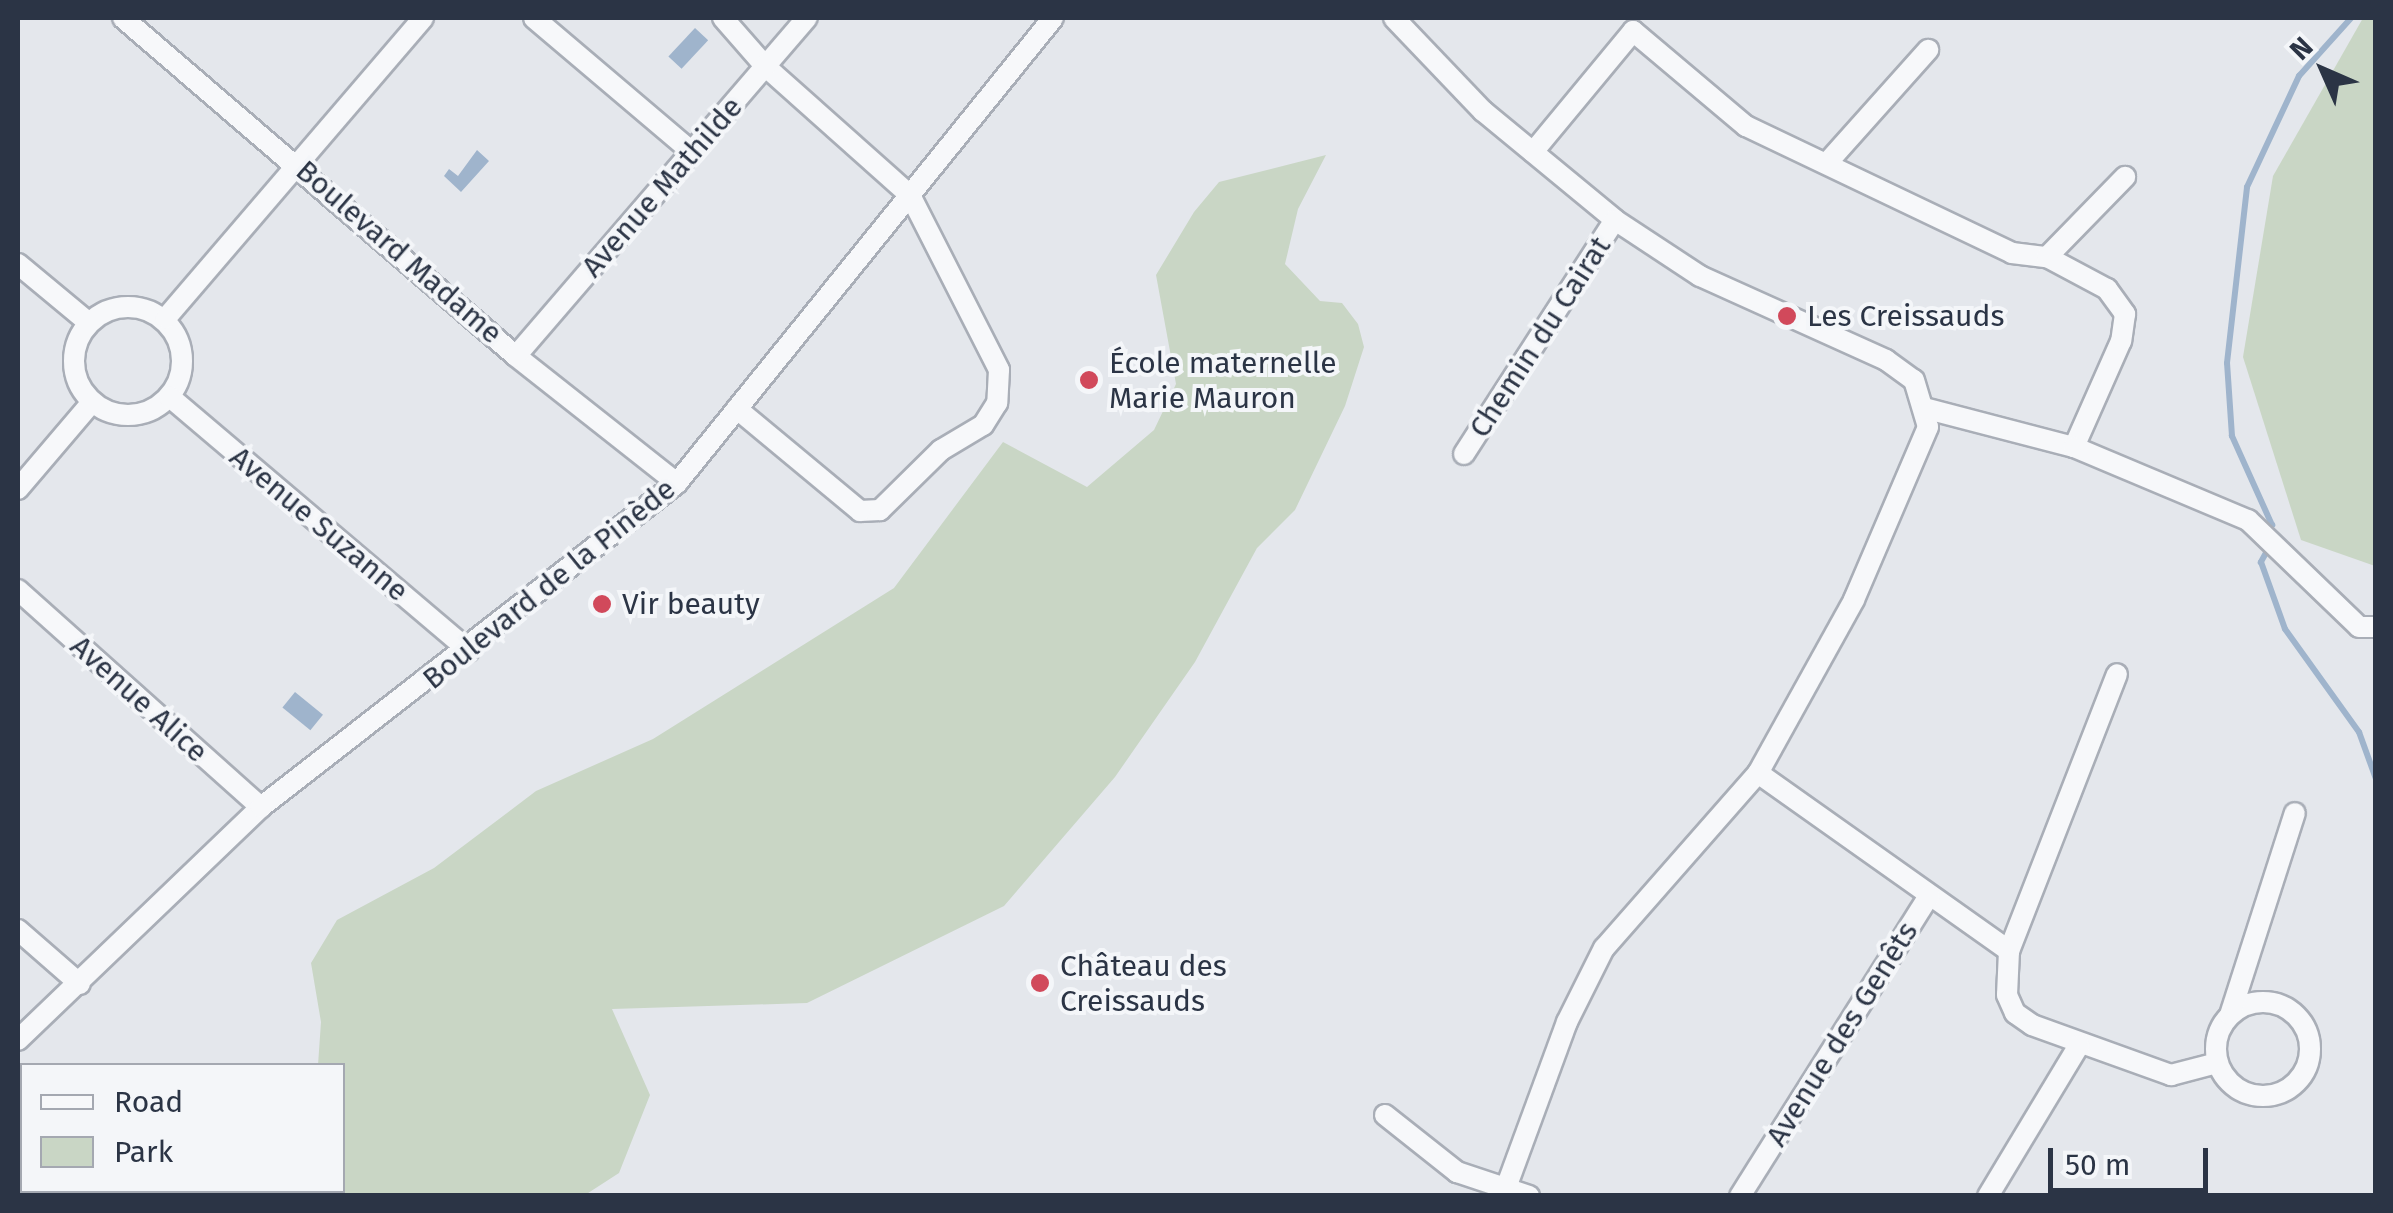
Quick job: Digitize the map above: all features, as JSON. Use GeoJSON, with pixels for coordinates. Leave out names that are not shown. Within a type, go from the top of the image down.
{"type":"FeatureCollection","features":[{"type":"Feature","properties":{"kind":"street","name":"Boulevard Madame"},"geometry":{"type":"LineString","coordinates":[[123,18],[300,164],[516,356],[677,483]]}},
{"type":"Feature","properties":{"kind":"street"},"geometry":{"type":"LineString","coordinates":[[166,318],[423,18]]}},
{"type":"Feature","properties":{"kind":"street"},"geometry":{"type":"LineString","coordinates":[[534,18],[692,152]]}},
{"type":"Feature","properties":{"kind":"street"},"geometry":{"type":"LineString","coordinates":[[724,18],[765,66],[910,195],[984,332],[1000,370],[998,403],[983,425],[941,450],[880,510],[860,511],[737,409]]}},
{"type":"Feature","properties":{"kind":"street","name":"Avenue Mathilde"},"geometry":{"type":"LineString","coordinates":[[516,356],[807,18]]}},
{"type":"Feature","properties":{"kind":"street","name":"Boulevard de la Pinède"},"geometry":{"type":"LineString","coordinates":[[18,1040],[261,807],[469,651],[677,483],[1053,18]]}},
{"type":"Feature","properties":{"kind":"street"},"geometry":{"type":"LineString","coordinates":[[1394,18],[1430,62],[1616,220],[1700,276],[1886,360],[1914,380],[1924,408],[1923,445],[1854,600],[1758,773],[1604,948],[1567,1022],[1506,1191]]}},
{"type":"Feature","properties":{"kind":"street"},"geometry":{"type":"LineString","coordinates":[[1533,152],[1637,24],[1746,126],[2012,253],[2048,257],[2107,289],[2125,314],[2121,341],[2074,447]]}},
{"type":"Feature","properties":{"kind":"street"},"geometry":{"type":"LineString","coordinates":[[1827,163],[1928,50]]}},
{"type":"Feature","properties":{"kind":"street"},"geometry":{"type":"LineString","coordinates":[[2048,257],[2126,177]]}},
{"type":"Feature","properties":{"kind":"street","name":"Chemin du Cairat"},"geometry":{"type":"LineString","coordinates":[[1464,454],[1616,220]]}},
{"type":"Feature","properties":{"kind":"street"},"geometry":{"type":"LineString","coordinates":[[18,264],[88,323]]}},
{"type":"Feature","properties":{"kind":"street"},"geometry":{"type":"LineString","coordinates":[[126,306],[166,318],[182,355],[170,397],[139,414],[114,414],[92,402],[73,367],[88,323],[126,306]]}},
{"type":"Feature","properties":{"kind":"street","name":"Avenue Suzanne"},"geometry":{"type":"LineString","coordinates":[[170,397],[469,651]]}},
{"type":"Feature","properties":{"kind":"street"},"geometry":{"type":"LineString","coordinates":[[18,489],[92,402]]}},
{"type":"Feature","properties":{"kind":"street"},"geometry":{"type":"LineString","coordinates":[[1924,408],[2074,447],[2248,520],[2359,627],[2376,627]]}},
{"type":"Feature","properties":{"kind":"street","name":"Avenue Alice"},"geometry":{"type":"LineString","coordinates":[[18,590],[261,807]]}},
{"type":"Feature","properties":{"kind":"street"},"geometry":{"type":"LineString","coordinates":[[2117,674],[2009,951],[2007,995],[2015,1013],[2079,1045],[2171,1076],[2217,1063]]}},
{"type":"Feature","properties":{"kind":"street"},"geometry":{"type":"LineString","coordinates":[[1758,773],[2009,951]]}},
{"type":"Feature","properties":{"kind":"street"},"geometry":{"type":"LineString","coordinates":[[2230,1015],[2262,1002],[2294,1013],[2305,1027],[2309,1061],[2289,1089],[2255,1096],[2238,1090],[2217,1063],[2219,1029],[2230,1015],[2295,813]]}},
{"type":"Feature","properties":{"kind":"street","name":"Avenue des Genêts"},"geometry":{"type":"LineString","coordinates":[[1740,1196],[1929,896]]}},
{"type":"Feature","properties":{"kind":"street"},"geometry":{"type":"LineString","coordinates":[[18,930],[80,984]]}},
{"type":"Feature","properties":{"kind":"street"},"geometry":{"type":"LineString","coordinates":[[1988,1196],[2079,1045]]}},
{"type":"Feature","properties":{"kind":"street"},"geometry":{"type":"LineString","coordinates":[[1385,1114],[1457,1172],[1529,1196]]}},
{"type":"Feature","properties":{"kind":"green space"},"geometry":{"type":"Polygon","coordinates":[[[2363,18],[2376,18],[2375,566],[2301,540],[2243,357],[2273,176],[2363,18]]]}},
{"type":"Feature","properties":{"kind":"green space"},"geometry":{"type":"Polygon","coordinates":[[[1326,155],[1298,209],[1285,264],[1320,301],[1342,303],[1358,324],[1364,347],[1345,406],[1295,510],[1257,548],[1195,662],[1115,777],[1004,906],[807,1003],[612,1009],[650,1095],[619,1173],[585,1195],[318,1195],[345,1193],[345,1063],[318,1063],[321,1022],[311,963],[337,920],[434,868],[536,791],[653,739],[894,588],[1003,442],[1087,487],[1154,430],[1176,384],[1156,275],[1194,212],[1219,182],[1326,155]]]}},
{"type":"Feature","properties":{"kind":"water"},"geometry":{"type":"Polygon","coordinates":[[[695,28],[708,40],[682,69],[668,57],[695,28]]]}},
{"type":"Feature","properties":{"kind":"water"},"geometry":{"type":"Polygon","coordinates":[[[477,150],[489,161],[461,192],[444,176],[449,169],[458,176],[477,150]]]}},
{"type":"Feature","properties":{"kind":"water"},"geometry":{"type":"Polygon","coordinates":[[[295,692],[323,715],[310,730],[282,708],[295,692]]]}},
{"type":"Feature","properties":{"kind":"waterway"},"geometry":{"type":"LineString","coordinates":[[2265,528],[2272,525],[2232,436],[2227,363],[2247,187],[2299,76],[2351,18]]}},
{"type":"Feature","properties":{"kind":"waterway"},"geometry":{"type":"LineString","coordinates":[[2267,551],[2261,562],[2285,629],[2359,732],[2376,779]]}},
{"type":"Feature","properties":{"kind":"place","name":"Les Creissauds"},"geometry":{"type":"Point","coordinates":[1787,316]}},
{"type":"Feature","properties":{"kind":"place","name":"École maternelle Marie Mauron"},"geometry":{"type":"Point","coordinates":[1089,380]}},
{"type":"Feature","properties":{"kind":"place","name":"Vir beauty"},"geometry":{"type":"Point","coordinates":[602,604]}},
{"type":"Feature","properties":{"kind":"place","name":"Château des Creissauds"},"geometry":{"type":"Point","coordinates":[1040,983]}}]}
